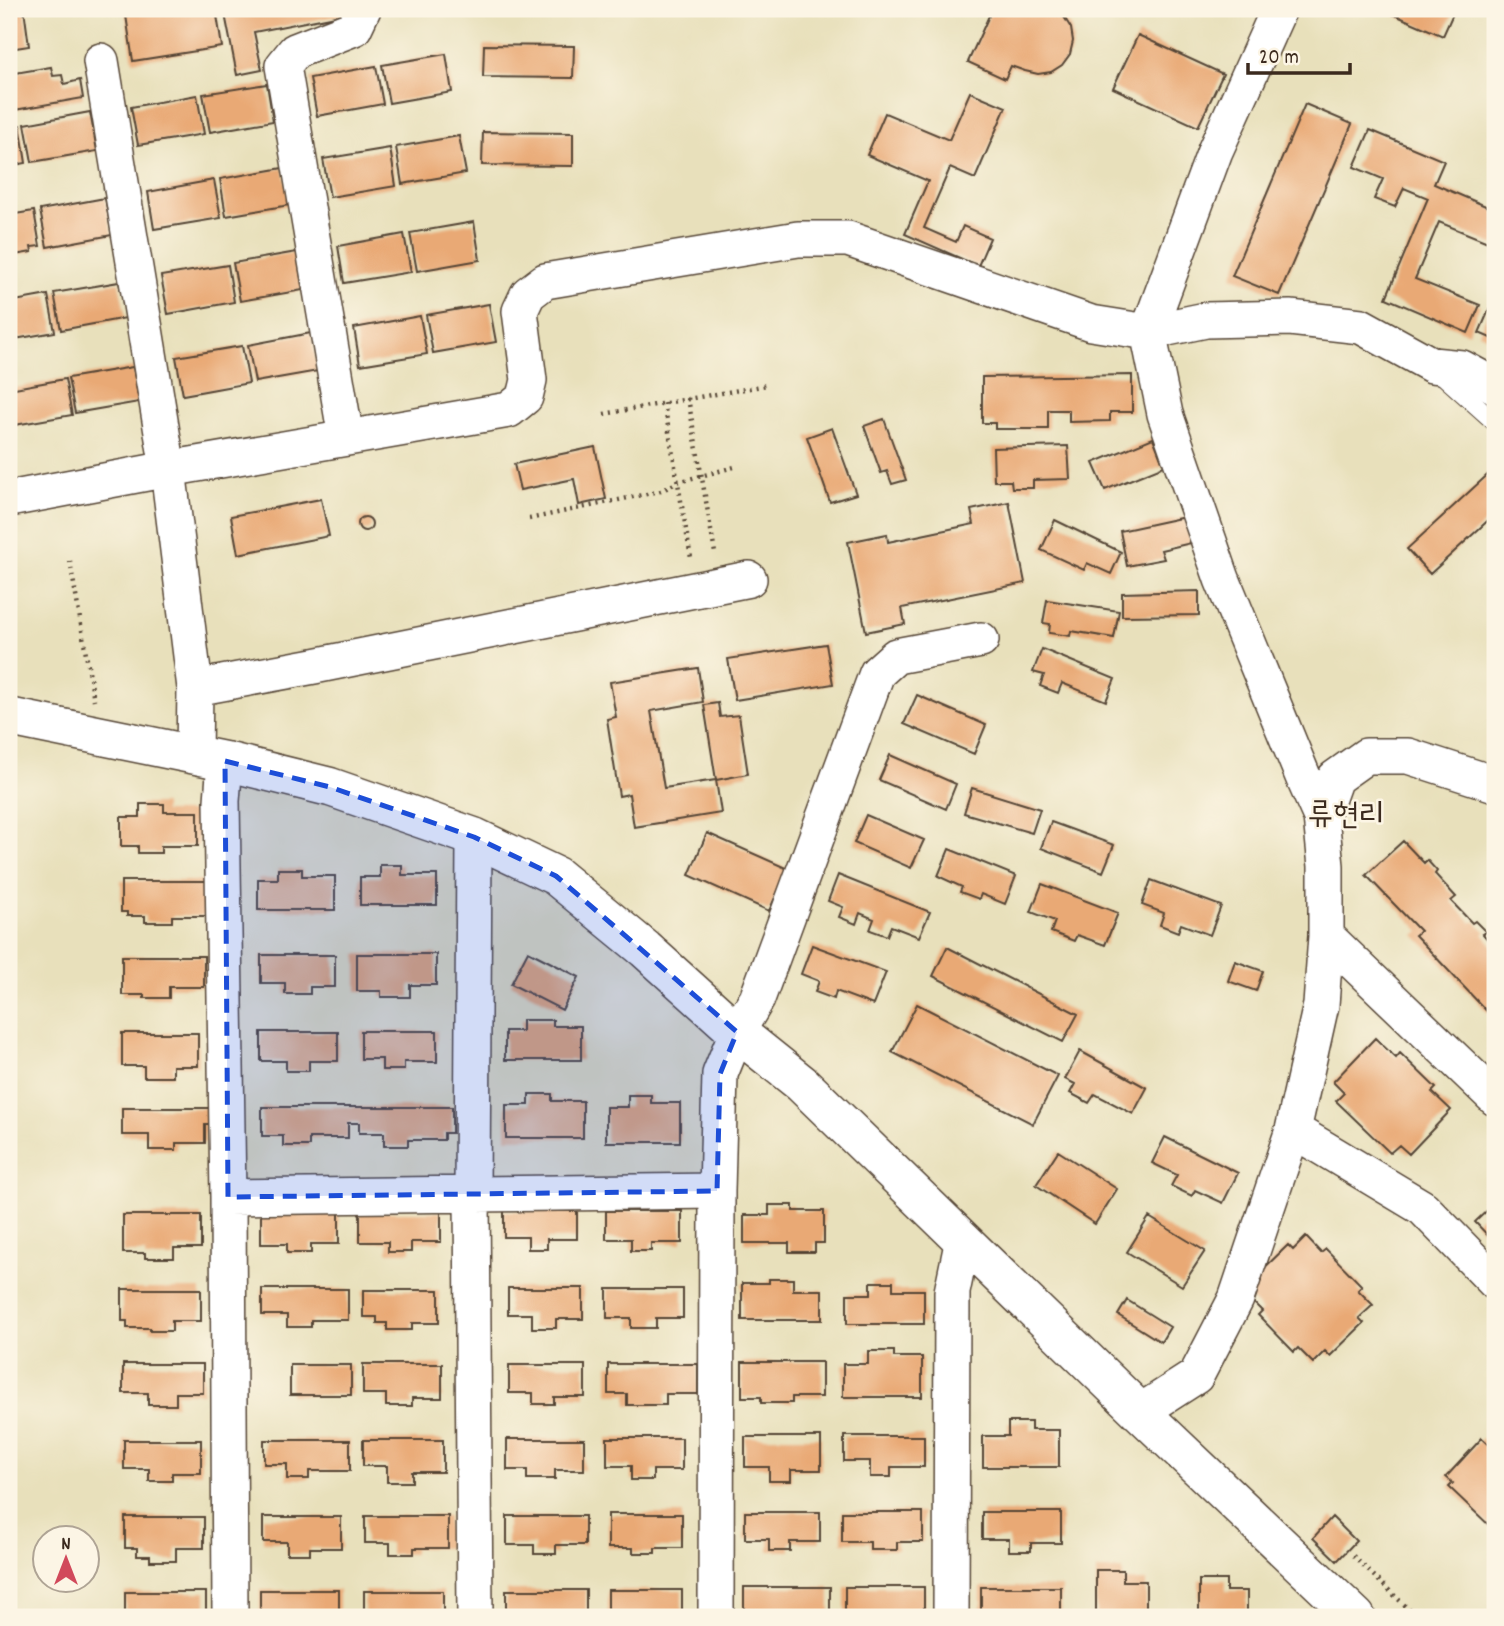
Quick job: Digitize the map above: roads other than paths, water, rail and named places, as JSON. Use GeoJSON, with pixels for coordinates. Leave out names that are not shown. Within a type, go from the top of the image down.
{"type":"FeatureCollection","features":[{"type":"Feature","properties":{"kind":"main road"},"geometry":{"type":"LineString","coordinates":[[9,717],[209,757],[330,788],[474,837],[556,876],[645,949],[737,1032],[802,1084],[1356,1617]]}},
{"type":"Feature","properties":{"kind":"street"},"geometry":{"type":"LineString","coordinates":[[346,438],[283,66],[295,51],[354,28],[363,9]]}},
{"type":"Feature","properties":{"kind":"street"},"geometry":{"type":"LineString","coordinates":[[1140,1412],[1196,1376],[1236,1299],[1293,1129],[1321,1005],[1326,936],[1326,866],[1321,817],[1222,579],[1165,414],[1148,332],[1215,151],[1279,9]]}},
{"type":"Feature","properties":{"kind":"street"},"geometry":{"type":"LineString","coordinates":[[101,61],[168,469],[195,688],[209,757],[222,802],[228,1197],[230,1617]]}},
{"type":"Feature","properties":{"kind":"street"},"geometry":{"type":"LineString","coordinates":[[9,499],[509,410],[525,397],[529,380],[520,311],[528,294],[545,281],[798,239],[848,239],[1091,323],[1148,332],[1206,320],[1290,318],[1361,326],[1432,365],[1462,368],[1495,386]]}},
{"type":"Feature","properties":{"kind":"street"},"geometry":{"type":"LineString","coordinates":[[195,688],[749,579]]}},
{"type":"Feature","properties":{"kind":"street"},"geometry":{"type":"LineString","coordinates":[[716,1617],[720,1074],[737,1032],[757,999],[877,673],[896,656],[981,640]]}},
{"type":"Feature","properties":{"kind":"street"},"geometry":{"type":"LineString","coordinates":[[1321,817],[1335,778],[1366,756],[1408,755],[1495,784]]}},
{"type":"Feature","properties":{"kind":"street"},"geometry":{"type":"LineString","coordinates":[[474,837],[472,1194],[475,1617]]}},
{"type":"Feature","properties":{"kind":"street"},"geometry":{"type":"LineString","coordinates":[[1326,936],[1495,1098]]}},
{"type":"Feature","properties":{"kind":"street"},"geometry":{"type":"LineString","coordinates":[[1293,1129],[1423,1208],[1495,1282]]}},
{"type":"Feature","properties":{"kind":"street"},"geometry":{"type":"LineString","coordinates":[[228,1197],[718,1191]]}},
{"type":"Feature","properties":{"kind":"street"},"geometry":{"type":"LineString","coordinates":[[951,1617],[952,1292],[964,1239]]}},
{"type":"Feature","properties":{"kind":"lane"},"geometry":{"type":"LineString","coordinates":[[1432,365],[1495,422]]}},
{"type":"Feature","properties":{"kind":"district","name":"류현리"},"geometry":{"type":"Point","coordinates":[1346,813]}}]}
